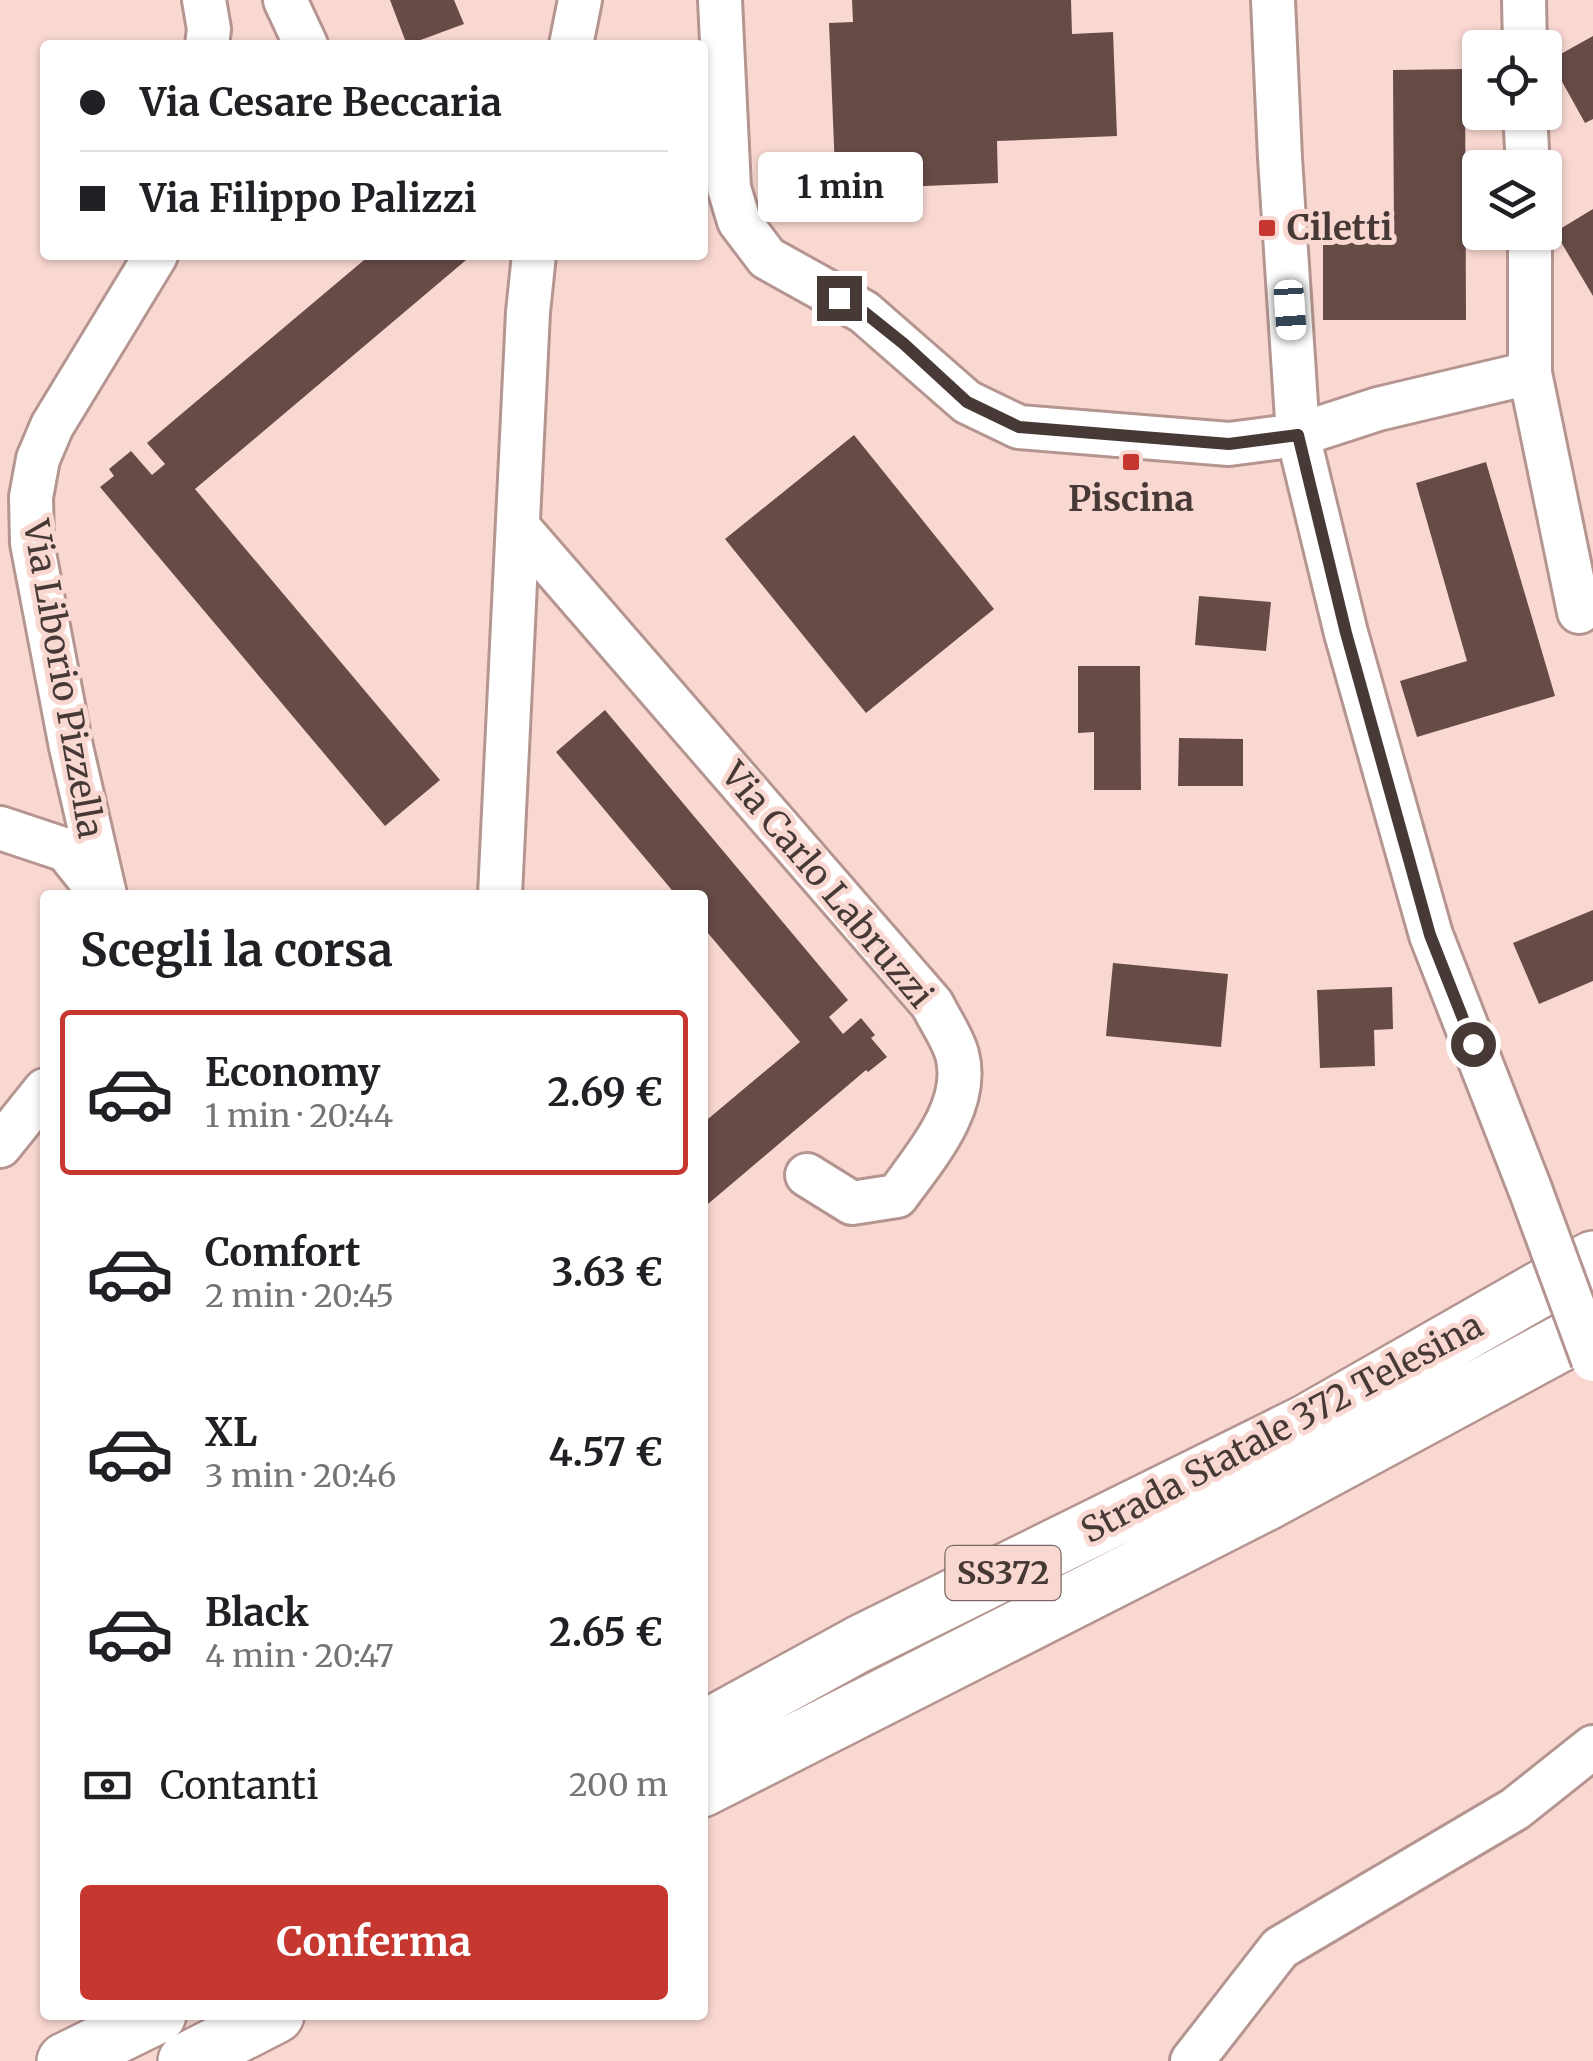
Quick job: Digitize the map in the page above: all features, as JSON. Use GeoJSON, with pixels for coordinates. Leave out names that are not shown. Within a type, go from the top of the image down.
{"type":"FeatureCollection","features":[{"type":"Feature","properties":{"kind":"highway","name":"Strada Statale 372 Telesina"},"geometry":{"type":"LineString","coordinates":[[708,1727],[859,1644],[1306,1423],[1593,1259]]}},
{"type":"Feature","properties":{"kind":"highway","name":"Strada Statale 372 Telesina"},"geometry":{"type":"LineString","coordinates":[[708,1786],[1265,1502],[1593,1326]]}},
{"type":"Feature","properties":{"kind":"highway"},"geometry":{"type":"LineString","coordinates":[[66,2061],[148,2020]]}},
{"type":"Feature","properties":{"kind":"highway"},"geometry":{"type":"LineString","coordinates":[[186,2061],[266,2020]]}},
{"type":"Feature","properties":{"kind":"street"},"geometry":{"type":"LineString","coordinates":[[204,0],[208,40]]}},
{"type":"Feature","properties":{"kind":"street"},"geometry":{"type":"LineString","coordinates":[[285,0],[304,40]]}},
{"type":"Feature","properties":{"kind":"street"},"geometry":{"type":"LineString","coordinates":[[572,40],[580,0]]}},
{"type":"Feature","properties":{"kind":"street"},"geometry":{"type":"LineString","coordinates":[[720,0],[729,188],[739,221],[767,258],[864,312],[967,402],[1019,427],[1229,444],[1298,435],[1378,409],[1530,373]]}},
{"type":"Feature","properties":{"kind":"street"},"geometry":{"type":"LineString","coordinates":[[1274,0],[1298,435],[1346,633],[1430,935],[1593,1360]]}},
{"type":"Feature","properties":{"kind":"street"},"geometry":{"type":"LineString","coordinates":[[1530,250],[1530,373],[1579,612]]}},
{"type":"Feature","properties":{"kind":"street","name":"Via Liborio Pizzella"},"geometry":{"type":"LineString","coordinates":[[103,890],[32,543],[31,498],[38,459],[52,426],[153,260]]}},
{"type":"Feature","properties":{"kind":"street"},"geometry":{"type":"LineString","coordinates":[[500,890],[533,260]]}},
{"type":"Feature","properties":{"kind":"street","name":"Via Carlo Labruzzi"},"geometry":{"type":"LineString","coordinates":[[519,528],[932,1004],[958,1056],[957,1101],[930,1151],[897,1196],[852,1202],[807,1175]]}},
{"type":"Feature","properties":{"kind":"street"},"geometry":{"type":"LineString","coordinates":[[0,828],[66,850],[100,890]]}},
{"type":"Feature","properties":{"kind":"street"},"geometry":{"type":"LineString","coordinates":[[0,1146],[40,1096]]}},
{"type":"Feature","properties":{"kind":"street"},"geometry":{"type":"LineString","coordinates":[[1192,2061],[1280,1948],[1515,1809],[1593,1747]]}},
{"type":"Feature","properties":{"kind":"building"},"geometry":{"type":"Polygon","coordinates":[[[390,0],[454,0],[464,24],[421,40],[405,40],[390,0]]]}},
{"type":"Feature","properties":{"kind":"building"},"geometry":{"type":"Polygon","coordinates":[[[852,0],[1071,0],[1072,34],[1113,32],[1117,136],[997,141],[998,183],[899,187],[898,167],[835,170],[829,23],[853,22],[852,0]]]}},
{"type":"Feature","properties":{"kind":"building"},"geometry":{"type":"Polygon","coordinates":[[[1593,36],[1593,119],[1585,123],[1562,82],[1562,53],[1593,36]]]}},
{"type":"Feature","properties":{"kind":"building"},"geometry":{"type":"Polygon","coordinates":[[[1462,69],[1466,320],[1323,320],[1323,235],[1394,235],[1393,70],[1462,69]]]}},
{"type":"Feature","properties":{"kind":"building"},"geometry":{"type":"Polygon","coordinates":[[[1593,209],[1593,296],[1562,244],[1562,228],[1593,209]]]}},
{"type":"Feature","properties":{"kind":"building"},"geometry":{"type":"Polygon","coordinates":[[[364,260],[466,260],[195,489],[440,780],[385,826],[100,487],[114,476],[109,469],[131,451],[152,475],[165,464],[147,443],[364,260]]]}},
{"type":"Feature","properties":{"kind":"building"},"geometry":{"type":"Polygon","coordinates":[[[854,435],[994,609],[866,713],[725,539],[854,435]]]}},
{"type":"Feature","properties":{"kind":"building"},"geometry":{"type":"Polygon","coordinates":[[[1486,462],[1555,696],[1417,737],[1400,681],[1467,661],[1416,483],[1486,462]]]}},
{"type":"Feature","properties":{"kind":"building"},"geometry":{"type":"Polygon","coordinates":[[[1199,596],[1271,602],[1266,651],[1195,645],[1199,596]]]}},
{"type":"Feature","properties":{"kind":"building"},"geometry":{"type":"Polygon","coordinates":[[[1078,666],[1140,666],[1141,790],[1094,790],[1094,732],[1078,733],[1078,666]]]}},
{"type":"Feature","properties":{"kind":"building"},"geometry":{"type":"Polygon","coordinates":[[[605,710],[848,1000],[829,1017],[843,1034],[861,1018],[887,1057],[866,1070],[708,1204],[708,1119],[800,1042],[708,933],[708,890],[672,890],[556,752],[605,710]]]}},
{"type":"Feature","properties":{"kind":"building"},"geometry":{"type":"Polygon","coordinates":[[[1179,738],[1243,739],[1243,786],[1178,786],[1179,738]]]}},
{"type":"Feature","properties":{"kind":"building"},"geometry":{"type":"Polygon","coordinates":[[[1593,910],[1593,981],[1539,1004],[1513,943],[1593,910]]]}},
{"type":"Feature","properties":{"kind":"building"},"geometry":{"type":"Polygon","coordinates":[[[1113,963],[1228,974],[1221,1047],[1106,1036],[1113,963]]]}},
{"type":"Feature","properties":{"kind":"building"},"geometry":{"type":"Polygon","coordinates":[[[1392,987],[1393,1029],[1374,1030],[1375,1066],[1320,1068],[1317,990],[1392,987]]]}},
{"type":"Feature","properties":{"kind":"place","name":"Ciletti"},"geometry":{"type":"Point","coordinates":[1267,228]}},
{"type":"Feature","properties":{"kind":"place","name":"Piscina"},"geometry":{"type":"Point","coordinates":[1131,462]}},
{"type":"Feature","properties":{"kind":"route"},"geometry":{"type":"LineString","coordinates":[[839,298],[864,312],[904,344],[967,402],[1019,427],[1229,444],[1298,435],[1346,633],[1430,935],[1473,1044]]}}]}
